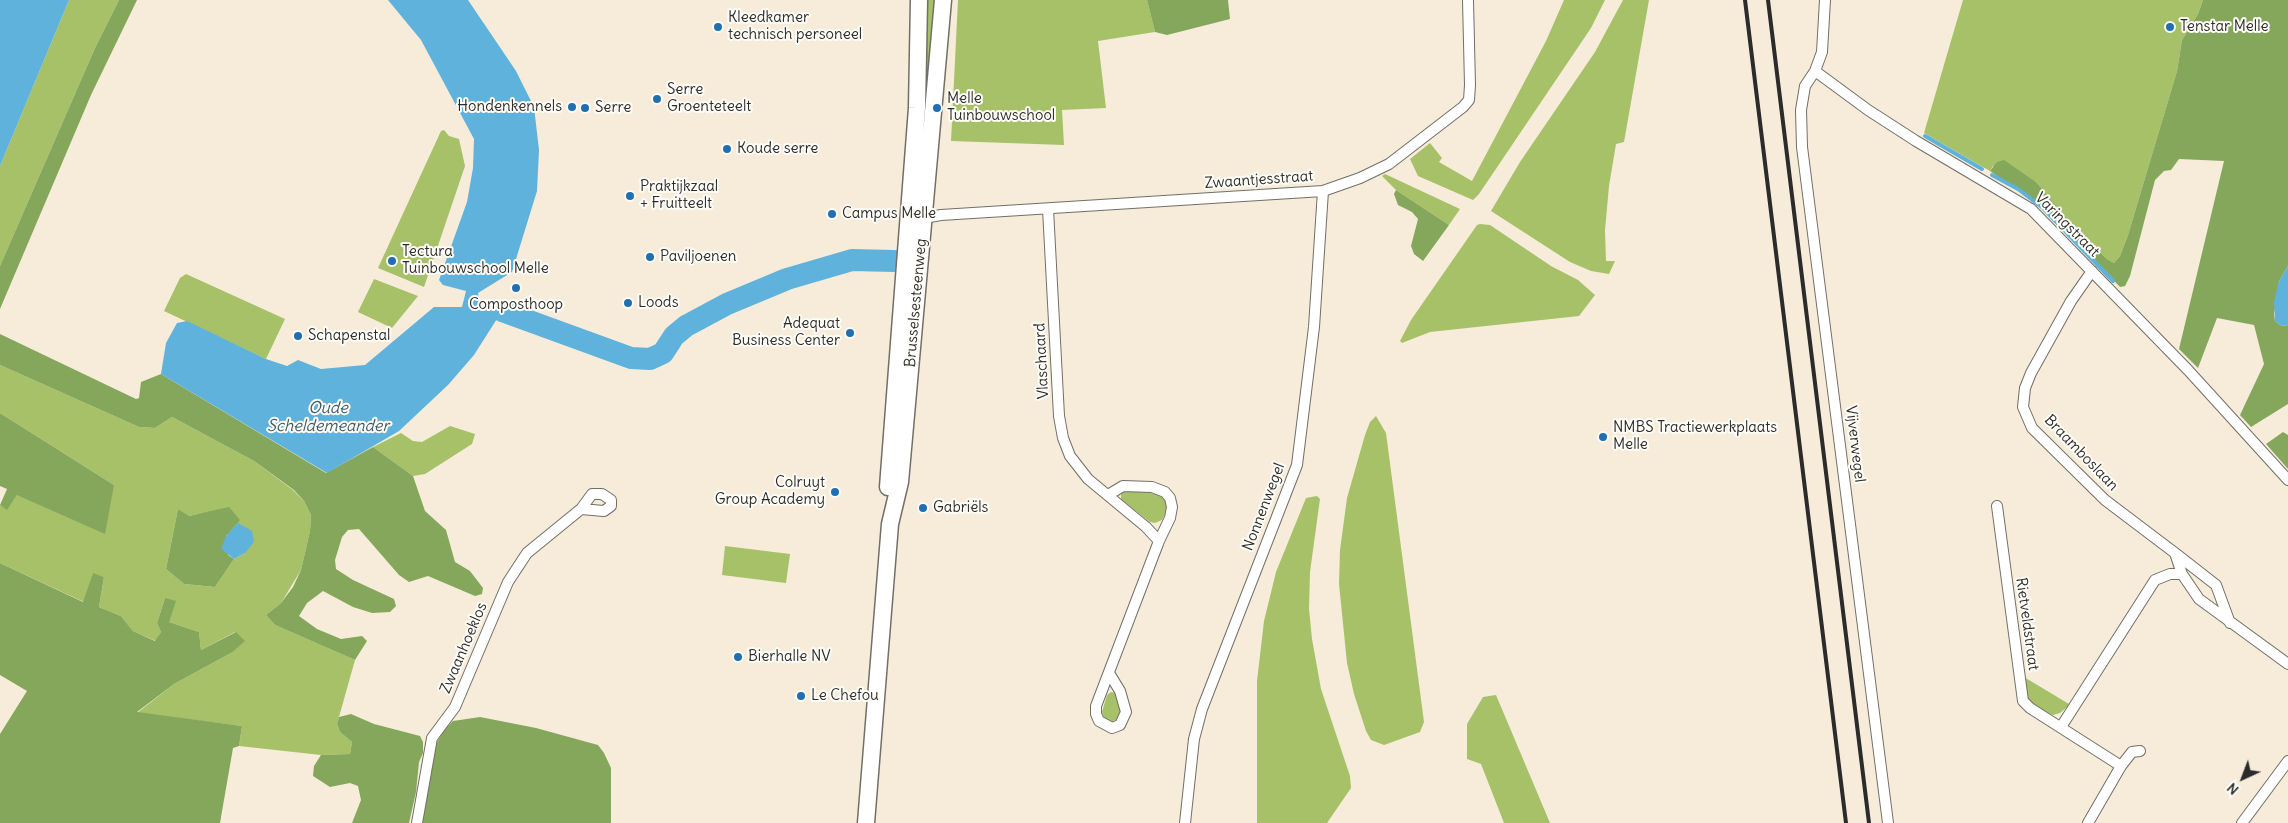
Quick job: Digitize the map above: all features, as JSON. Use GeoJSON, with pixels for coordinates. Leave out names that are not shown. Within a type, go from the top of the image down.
{"type":"FeatureCollection","features":[{"type":"Feature","properties":{"kind":"main road","name":"Brusselsesteenweg"},"geometry":{"type":"LineString","coordinates":[[891,516],[888,491],[912,198],[917,108],[919,0]]}},
{"type":"Feature","properties":{"kind":"main road","name":"Brusselsesteenweg"},"geometry":{"type":"LineString","coordinates":[[866,823],[891,516],[900,482],[942,0]]}},
{"type":"Feature","properties":{"kind":"street","name":"Zwaantjesstraat"},"geometry":{"type":"LineString","coordinates":[[924,218],[1323,191],[1360,178],[1389,164],[1466,104],[1470,94],[1468,0]]}},
{"type":"Feature","properties":{"kind":"street"},"geometry":{"type":"LineString","coordinates":[[1815,71],[1822,52],[1824,0]]}},
{"type":"Feature","properties":{"kind":"street","name":"Varingstraat"},"geometry":{"type":"LineString","coordinates":[[1815,71],[1868,110],[1916,141],[2031,208],[2188,370],[2288,480]]}},
{"type":"Feature","properties":{"kind":"street","name":"Vijverwegel"},"geometry":{"type":"LineString","coordinates":[[1815,71],[1805,86],[1801,110],[1802,147],[1888,823]]}},
{"type":"Feature","properties":{"kind":"street","name":"Nonnenwegel"},"geometry":{"type":"LineString","coordinates":[[1185,823],[1194,739],[1202,709],[1297,465],[1314,327],[1323,191]]}},
{"type":"Feature","properties":{"kind":"street"},"geometry":{"type":"LineString","coordinates":[[909,234],[924,218],[912,198]]}},
{"type":"Feature","properties":{"kind":"street","name":"Vlaschaard"},"geometry":{"type":"LineString","coordinates":[[1048,209],[1059,416],[1063,438],[1070,456],[1088,479],[1159,540]]}},
{"type":"Feature","properties":{"kind":"street","name":"Braamboslaan"},"geometry":{"type":"LineString","coordinates":[[2092,271],[2071,301],[2031,373],[2025,388],[2023,407],[2032,428],[2104,499],[2216,585],[2231,624]]}},
{"type":"Feature","properties":{"kind":"street"},"geometry":{"type":"LineString","coordinates":[[1108,495],[1123,486],[1152,487],[1165,492],[1170,498],[1172,507],[1170,518],[1159,540],[1096,706],[1096,714],[1101,723],[1112,728],[1120,725],[1124,720],[1126,712],[1122,696],[1109,673]]}},
{"type":"Feature","properties":{"kind":"street","name":"Rietveldstraat"},"geometry":{"type":"LineString","coordinates":[[1997,506],[2023,701],[2030,708],[2121,766]]}},
{"type":"Feature","properties":{"kind":"street","name":"Zwaanhoeklos"},"geometry":{"type":"LineString","coordinates":[[416,823],[432,738],[455,706],[508,582],[527,553],[581,509]]}},
{"type":"Feature","properties":{"kind":"street"},"geometry":{"type":"LineString","coordinates":[[2175,553],[2182,574],[2199,599],[2288,664]]}},
{"type":"Feature","properties":{"kind":"street"},"geometry":{"type":"LineString","coordinates":[[2061,727],[2155,580],[2170,574],[2182,574]]}},
{"type":"Feature","properties":{"kind":"street"},"geometry":{"type":"LineString","coordinates":[[2088,823],[2121,766],[2132,752],[2140,751]]}},
{"type":"Feature","properties":{"kind":"street"},"geometry":{"type":"LineString","coordinates":[[2242,823],[2288,761]]}},
{"type":"Feature","properties":{"kind":"green space"},"geometry":{"type":"Polygon","coordinates":[[[69,0],[119,0],[95,48],[0,266],[0,166],[69,0]]]}},
{"type":"Feature","properties":{"kind":"green space"},"geometry":{"type":"Polygon","coordinates":[[[119,0],[137,0],[91,95],[0,309],[0,266],[95,48],[119,0]]]}},
{"type":"Feature","properties":{"kind":"green space"},"geometry":{"type":"Polygon","coordinates":[[[928,0],[938,0],[927,134],[920,64],[926,40],[928,0]]]}},
{"type":"Feature","properties":{"kind":"green space"},"geometry":{"type":"Polygon","coordinates":[[[958,0],[1147,0],[1155,32],[1098,41],[1106,108],[1062,110],[1064,145],[951,141],[958,0]]]}},
{"type":"Feature","properties":{"kind":"green space"},"geometry":{"type":"Polygon","coordinates":[[[1147,0],[1228,0],[1230,19],[1167,35],[1155,32],[1147,0]]]}},
{"type":"Feature","properties":{"kind":"green space"},"geometry":{"type":"Polygon","coordinates":[[[1564,0],[1605,0],[1591,28],[1479,194],[1473,200],[1418,176],[1410,159],[1430,143],[1442,158],[1439,162],[1472,181],[1546,41],[1564,0]]]}},
{"type":"Feature","properties":{"kind":"green space"},"geometry":{"type":"Polygon","coordinates":[[[1623,0],[1649,0],[1624,142],[1616,144],[1609,186],[1605,230],[1606,261],[1615,261],[1609,274],[1591,271],[1570,262],[1491,211],[1520,162],[1595,52],[1623,0]]]}},
{"type":"Feature","properties":{"kind":"green space"},"geometry":{"type":"Polygon","coordinates":[[[1963,0],[2203,0],[2198,14],[2182,40],[2177,71],[2128,235],[2120,256],[2114,263],[2107,259],[2075,228],[2037,183],[1993,166],[1990,171],[1924,133],[1963,0]]]}},
{"type":"Feature","properties":{"kind":"green space"},"geometry":{"type":"Polygon","coordinates":[[[2203,0],[2288,0],[2288,266],[2279,281],[2274,314],[2275,321],[2282,326],[2288,325],[2288,404],[2251,427],[2240,415],[2264,364],[2254,325],[2217,318],[2198,368],[2179,349],[2224,161],[2179,159],[2171,170],[2164,171],[2155,180],[2130,276],[2125,286],[2120,287],[2046,210],[1990,171],[1997,162],[2004,160],[2037,183],[2075,228],[2107,259],[2114,263],[2120,256],[2128,235],[2177,71],[2182,40],[2198,14],[2203,0]]]}},
{"type":"Feature","properties":{"kind":"green space"},"geometry":{"type":"Polygon","coordinates":[[[444,130],[449,136],[459,139],[465,166],[424,287],[378,268],[441,131],[444,130]]]}},
{"type":"Feature","properties":{"kind":"green space"},"geometry":{"type":"Polygon","coordinates":[[[1385,174],[1460,209],[1449,225],[1396,190],[1382,176],[1385,174]]]}},
{"type":"Feature","properties":{"kind":"green space"},"geometry":{"type":"Polygon","coordinates":[[[1396,190],[1449,225],[1423,261],[1414,254],[1411,246],[1418,219],[1412,212],[1398,205],[1394,194],[1396,190]]]}},
{"type":"Feature","properties":{"kind":"green space"},"geometry":{"type":"Polygon","coordinates":[[[1477,225],[1490,225],[1551,266],[1578,280],[1595,295],[1579,316],[1430,332],[1402,343],[1400,341],[1411,320],[1477,225]]]}},
{"type":"Feature","properties":{"kind":"green space"},"geometry":{"type":"Polygon","coordinates":[[[186,274],[285,319],[266,359],[164,311],[180,278],[186,274]]]}},
{"type":"Feature","properties":{"kind":"green space"},"geometry":{"type":"Polygon","coordinates":[[[374,279],[418,296],[392,328],[358,312],[374,279]]]}},
{"type":"Feature","properties":{"kind":"green space"},"geometry":{"type":"Polygon","coordinates":[[[0,334],[136,399],[139,398],[141,382],[161,374],[326,473],[373,447],[413,476],[425,511],[446,530],[455,562],[470,571],[483,588],[482,594],[475,596],[428,576],[409,582],[399,575],[359,529],[348,530],[342,537],[335,560],[336,569],[353,580],[394,599],[396,606],[390,612],[372,613],[353,607],[323,591],[307,603],[299,616],[317,629],[341,639],[362,636],[367,641],[355,660],[275,625],[266,615],[281,603],[293,587],[301,570],[310,531],[311,515],[304,501],[294,490],[254,461],[172,417],[155,428],[139,427],[0,365],[0,334]]]}},
{"type":"Feature","properties":{"kind":"green space"},"geometry":{"type":"Polygon","coordinates":[[[0,365],[139,427],[155,428],[172,417],[254,461],[293,490],[304,501],[311,515],[310,531],[301,570],[281,603],[266,615],[275,625],[355,660],[337,724],[340,732],[352,742],[350,754],[321,755],[239,746],[242,726],[137,713],[174,684],[231,653],[235,632],[201,650],[199,632],[169,622],[165,598],[157,623],[161,632],[156,641],[133,631],[121,616],[99,607],[104,577],[93,574],[84,602],[0,563],[0,505],[7,509],[17,495],[114,485],[0,413],[0,365]],[[178,509],[166,569],[184,584],[215,587],[234,559],[245,553],[204,513],[188,516],[178,509]]]}},
{"type":"Feature","properties":{"kind":"green space"},"geometry":{"type":"Polygon","coordinates":[[[0,413],[114,485],[105,534],[17,495],[7,510],[0,505],[7,489],[0,486],[0,413]]]}},
{"type":"Feature","properties":{"kind":"green space"},"geometry":{"type":"Polygon","coordinates":[[[1376,416],[1386,433],[1424,722],[1420,732],[1384,745],[1371,740],[1366,731],[1354,694],[1347,663],[1339,584],[1340,550],[1347,498],[1365,435],[1370,422],[1376,416]]]}},
{"type":"Feature","properties":{"kind":"green space"},"geometry":{"type":"Polygon","coordinates":[[[450,426],[475,434],[472,444],[425,474],[413,476],[373,447],[401,433],[413,441],[422,442],[450,426]]]}},
{"type":"Feature","properties":{"kind":"green space"},"geometry":{"type":"Polygon","coordinates":[[[2283,432],[2288,435],[2288,469],[2266,444],[2283,432]]]}},
{"type":"Feature","properties":{"kind":"green space"},"geometry":{"type":"Polygon","coordinates":[[[1133,490],[1157,494],[1165,499],[1167,510],[1162,520],[1155,523],[1150,522],[1121,499],[1121,492],[1133,490]]]}},
{"type":"Feature","properties":{"kind":"green space"},"geometry":{"type":"Polygon","coordinates":[[[1317,496],[1320,499],[1310,572],[1309,609],[1312,639],[1321,689],[1350,776],[1351,788],[1327,823],[1257,823],[1257,681],[1264,621],[1276,572],[1306,498],[1317,496]]]}},
{"type":"Feature","properties":{"kind":"green space"},"geometry":{"type":"Polygon","coordinates":[[[229,507],[240,520],[226,536],[228,555],[234,559],[215,587],[184,584],[166,569],[178,509],[189,516],[229,507]]]}},
{"type":"Feature","properties":{"kind":"green space"},"geometry":{"type":"Polygon","coordinates":[[[725,546],[790,554],[786,583],[722,575],[725,546]]]}},
{"type":"Feature","properties":{"kind":"green space"},"geometry":{"type":"Polygon","coordinates":[[[0,563],[83,602],[93,573],[104,577],[99,607],[121,616],[133,631],[155,641],[161,632],[157,623],[165,598],[176,601],[169,622],[199,632],[201,650],[236,632],[245,641],[231,653],[174,684],[137,712],[242,726],[239,746],[233,748],[220,823],[0,823],[0,734],[27,691],[0,675],[0,563]]]}},
{"type":"Feature","properties":{"kind":"green space"},"geometry":{"type":"Polygon","coordinates":[[[2024,677],[2069,704],[2060,713],[2053,715],[2036,707],[2027,699],[2024,677]]]}},
{"type":"Feature","properties":{"kind":"green space"},"geometry":{"type":"Polygon","coordinates":[[[1111,692],[1116,693],[1121,712],[1119,719],[1112,722],[1104,718],[1102,712],[1107,695],[1111,692]]]}},
{"type":"Feature","properties":{"kind":"green space"},"geometry":{"type":"Polygon","coordinates":[[[1496,695],[1550,823],[1504,823],[1481,764],[1467,759],[1467,724],[1483,697],[1496,695]]]}},
{"type":"Feature","properties":{"kind":"green space"},"geometry":{"type":"Polygon","coordinates":[[[351,714],[374,724],[420,736],[423,742],[423,753],[419,762],[416,792],[409,823],[352,823],[361,800],[358,786],[350,783],[330,787],[313,776],[314,766],[321,755],[350,754],[352,742],[340,732],[337,724],[339,717],[351,714]]]}},
{"type":"Feature","properties":{"kind":"green space"},"geometry":{"type":"Polygon","coordinates":[[[480,717],[536,728],[598,745],[611,768],[611,823],[421,823],[436,744],[444,730],[453,721],[480,717]]]}},
{"type":"Feature","properties":{"kind":"water"},"geometry":{"type":"Polygon","coordinates":[[[0,0],[69,0],[0,166],[0,0]]]}},
{"type":"Feature","properties":{"kind":"water","name":"Oude Scheldemeander"},"geometry":{"type":"Polygon","coordinates":[[[388,0],[468,0],[516,71],[534,107],[539,150],[537,191],[512,272],[478,293],[480,308],[502,311],[474,355],[448,385],[399,431],[327,473],[161,374],[166,343],[177,323],[187,321],[266,359],[287,366],[298,360],[321,369],[365,365],[434,307],[462,307],[466,291],[443,285],[439,280],[467,202],[473,168],[474,139],[421,40],[388,0]]]}},
{"type":"Feature","properties":{"kind":"water"},"geometry":{"type":"Polygon","coordinates":[[[2288,266],[2288,325],[2282,326],[2275,321],[2274,302],[2279,281],[2288,266]]]}},
{"type":"Feature","properties":{"kind":"water"},"geometry":{"type":"Polygon","coordinates":[[[238,523],[252,531],[254,542],[245,553],[234,559],[221,549],[226,536],[238,523]]]}},
{"type":"Feature","properties":{"kind":"waterway"},"geometry":{"type":"LineString","coordinates":[[1925,136],[1982,169]]}},
{"type":"Feature","properties":{"kind":"waterway"},"geometry":{"type":"LineString","coordinates":[[1992,175],[2018,189],[2043,208],[2113,281]]}},
{"type":"Feature","properties":{"kind":"waterway"},"geometry":{"type":"LineString","coordinates":[[502,311],[631,358],[650,359],[663,353],[674,336],[686,326],[727,304],[787,279],[852,260],[894,261]]}},
{"type":"Feature","properties":{"kind":"railway"},"geometry":{"type":"LineString","coordinates":[[1745,0],[1846,823]]}},
{"type":"Feature","properties":{"kind":"railway"},"geometry":{"type":"LineString","coordinates":[[1768,0],[1869,823]]}},
{"type":"Feature","properties":{"kind":"place","name":"Kleedkamer technisch personeel"},"geometry":{"type":"Point","coordinates":[718,27]}},
{"type":"Feature","properties":{"kind":"place","name":"Tenstar Melle"},"geometry":{"type":"Point","coordinates":[2170,27]}},
{"type":"Feature","properties":{"kind":"place","name":"Serre Groenteteelt"},"geometry":{"type":"Point","coordinates":[657,99]}},
{"type":"Feature","properties":{"kind":"place","name":"Hondenkennels"},"geometry":{"type":"Point","coordinates":[572,107]}},
{"type":"Feature","properties":{"kind":"place","name":"Serre"},"geometry":{"type":"Point","coordinates":[585,108]}},
{"type":"Feature","properties":{"kind":"place","name":"Melle Tuinbouwschool"},"geometry":{"type":"Point","coordinates":[937,108]}},
{"type":"Feature","properties":{"kind":"place","name":"Koude serre"},"geometry":{"type":"Point","coordinates":[727,149]}},
{"type":"Feature","properties":{"kind":"place","name":"Praktijkzaal + Fruitteelt"},"geometry":{"type":"Point","coordinates":[630,196]}},
{"type":"Feature","properties":{"kind":"place","name":"Campus Melle"},"geometry":{"type":"Point","coordinates":[832,214]}},
{"type":"Feature","properties":{"kind":"place","name":"Paviljoenen"},"geometry":{"type":"Point","coordinates":[650,257]}},
{"type":"Feature","properties":{"kind":"place","name":"Tectura Tuinbouwschool Melle"},"geometry":{"type":"Point","coordinates":[392,261]}},
{"type":"Feature","properties":{"kind":"place","name":"Composthoop"},"geometry":{"type":"Point","coordinates":[516,288]}},
{"type":"Feature","properties":{"kind":"place","name":"Loods"},"geometry":{"type":"Point","coordinates":[628,303]}},
{"type":"Feature","properties":{"kind":"place","name":"Adequat Business Center"},"geometry":{"type":"Point","coordinates":[850,333]}},
{"type":"Feature","properties":{"kind":"place","name":"Schapenstal"},"geometry":{"type":"Point","coordinates":[298,336]}},
{"type":"Feature","properties":{"kind":"place","name":"NMBS Tractiewerkplaats Melle"},"geometry":{"type":"Point","coordinates":[1603,437]}},
{"type":"Feature","properties":{"kind":"place","name":"Colruyt Group Academy"},"geometry":{"type":"Point","coordinates":[835,492]}},
{"type":"Feature","properties":{"kind":"place","name":"Gabriëls"},"geometry":{"type":"Point","coordinates":[923,508]}},
{"type":"Feature","properties":{"kind":"place","name":"Bierhalle NV"},"geometry":{"type":"Point","coordinates":[738,657]}},
{"type":"Feature","properties":{"kind":"place","name":"Le Chefou"},"geometry":{"type":"Point","coordinates":[801,696]}}]}
